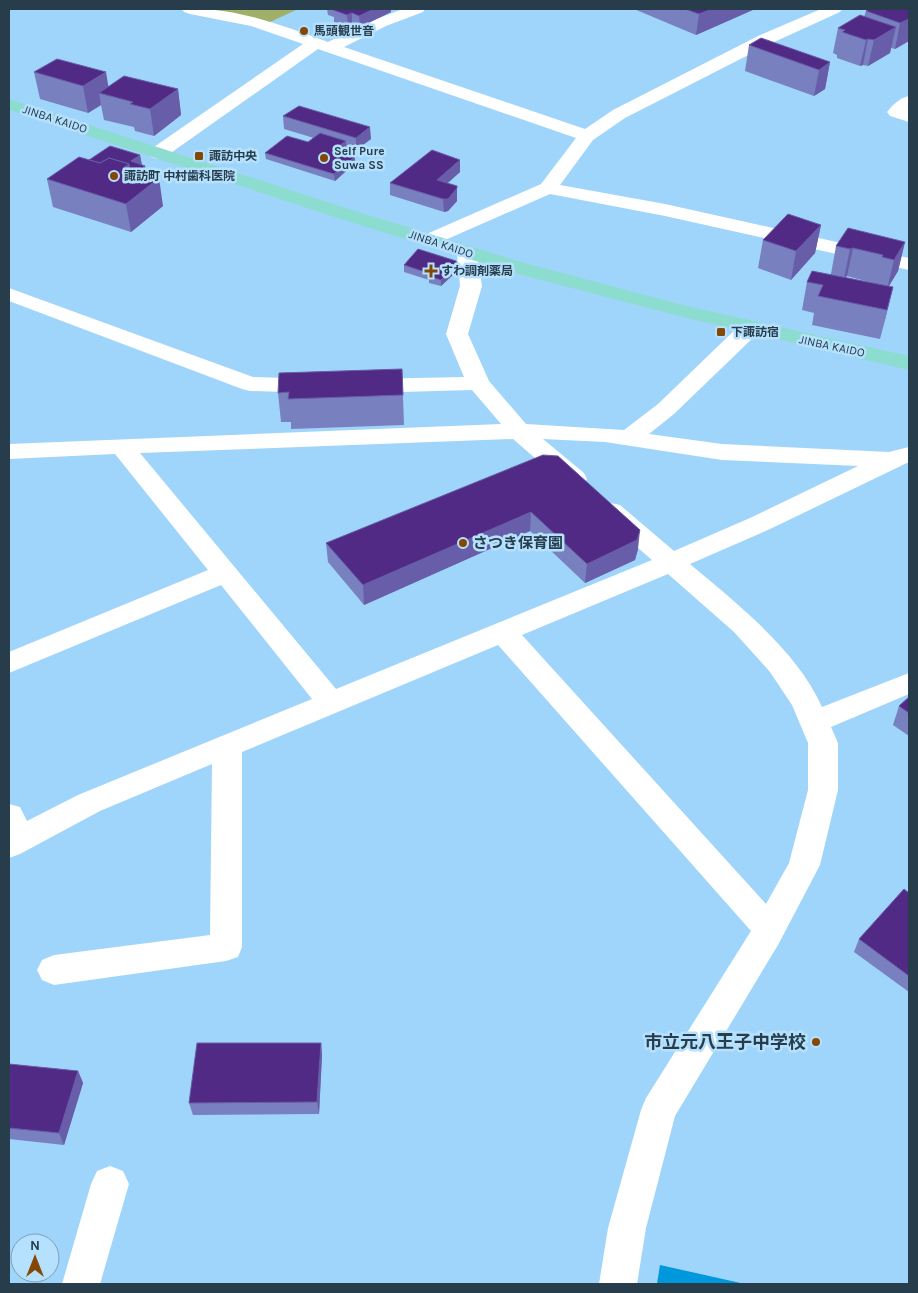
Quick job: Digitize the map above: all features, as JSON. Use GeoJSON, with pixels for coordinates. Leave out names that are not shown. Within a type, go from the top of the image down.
{"type":"FeatureCollection","features":[{"type":"Feature","properties":{"kind":"main road","name":"JINBA KAIDO"},"geometry":{"type":"LineString","coordinates":[[9,104],[467,252],[632,299],[750,328],[909,363]]}},
{"type":"Feature","properties":{"kind":"street"},"geometry":{"type":"LineString","coordinates":[[190,9],[255,22],[588,136]]}},
{"type":"Feature","properties":{"kind":"street"},"geometry":{"type":"LineString","coordinates":[[158,153],[321,46],[417,9]]}},
{"type":"Feature","properties":{"kind":"street"},"geometry":{"type":"LineString","coordinates":[[429,240],[548,188],[588,136],[619,114],[766,39],[834,9]]}},
{"type":"Feature","properties":{"kind":"street"},"geometry":{"type":"LineString","coordinates":[[909,101],[896,112],[909,118]]}},
{"type":"Feature","properties":{"kind":"street"},"geometry":{"type":"LineString","coordinates":[[548,188],[665,210],[909,264]]}},
{"type":"Feature","properties":{"kind":"street"},"geometry":{"type":"LineString","coordinates":[[467,252],[471,286],[457,334],[478,383],[519,431],[669,563],[744,625],[780,665],[805,701],[824,744],[823,790],[804,865],[769,929],[659,1110],[627,1228],[618,1284]]}},
{"type":"Feature","properties":{"kind":"street"},"geometry":{"type":"LineString","coordinates":[[9,294],[250,384],[339,386],[478,383]]}},
{"type":"Feature","properties":{"kind":"street"},"geometry":{"type":"LineString","coordinates":[[629,438],[666,409],[750,328]]}},
{"type":"Feature","properties":{"kind":"street"},"geometry":{"type":"LineString","coordinates":[[10,453],[519,431],[605,435],[722,452],[900,457]]}},
{"type":"Feature","properties":{"kind":"street"},"geometry":{"type":"LineString","coordinates":[[123,448],[331,703]]}},
{"type":"Feature","properties":{"kind":"street"},"geometry":{"type":"LineString","coordinates":[[12,834],[504,633],[669,563],[759,524],[900,457]]}},
{"type":"Feature","properties":{"kind":"street"},"geometry":{"type":"LineString","coordinates":[[9,664],[226,573]]}},
{"type":"Feature","properties":{"kind":"street"},"geometry":{"type":"LineString","coordinates":[[504,633],[769,929]]}},
{"type":"Feature","properties":{"kind":"street"},"geometry":{"type":"LineString","coordinates":[[814,722],[909,683]]}},
{"type":"Feature","properties":{"kind":"street"},"geometry":{"type":"LineString","coordinates":[[54,970],[226,947],[228,746]]}},
{"type":"Feature","properties":{"kind":"street"},"geometry":{"type":"LineString","coordinates":[[81,1284],[110,1184]]}},
{"type":"Feature","properties":{"kind":"green space"},"geometry":{"type":"Polygon","coordinates":[[[204,9],[298,9],[268,23],[204,9]]]}},
{"type":"Feature","properties":{"kind":"water"},"geometry":{"type":"Polygon","coordinates":[[[660,1265],[745,1284],[657,1284],[660,1265]]]}},
{"type":"Feature","properties":{"kind":"building"},"geometry":{"type":"Polygon","coordinates":[[[374,9],[359,16],[352,13],[347,15],[333,10],[374,9]]]}},
{"type":"Feature","properties":{"kind":"building"},"geometry":{"type":"Polygon","coordinates":[[[685,9],[712,9],[699,14],[685,9]]]}},
{"type":"Feature","properties":{"kind":"building"},"geometry":{"type":"Polygon","coordinates":[[[870,9],[909,9],[909,19],[900,23],[866,11],[870,9]]]}},
{"type":"Feature","properties":{"kind":"building"},"geometry":{"type":"Polygon","coordinates":[[[860,15],[896,27],[874,40],[866,40],[842,32],[845,30],[838,28],[860,15]]]}},
{"type":"Feature","properties":{"kind":"building"},"geometry":{"type":"Polygon","coordinates":[[[761,38],[830,62],[819,70],[749,45],[761,38]]]}},
{"type":"Feature","properties":{"kind":"building"},"geometry":{"type":"Polygon","coordinates":[[[57,59],[106,72],[83,86],[34,72],[57,59]]]}},
{"type":"Feature","properties":{"kind":"building"},"geometry":{"type":"Polygon","coordinates":[[[124,76],[178,89],[150,109],[130,104],[133,102],[99,93],[124,76]]]}},
{"type":"Feature","properties":{"kind":"building"},"geometry":{"type":"Polygon","coordinates":[[[299,106],[370,127],[356,138],[283,116],[299,106]]]}},
{"type":"Feature","properties":{"kind":"building"},"geometry":{"type":"Polygon","coordinates":[[[320,133],[346,141],[333,150],[355,157],[334,174],[265,153],[287,136],[308,142],[320,133]]]}},
{"type":"Feature","properties":{"kind":"building"},"geometry":{"type":"Polygon","coordinates":[[[110,146],[140,155],[131,161],[145,166],[136,171],[130,170],[129,164],[109,158],[100,163],[89,160],[110,146]]]}},
{"type":"Feature","properties":{"kind":"building"},"geometry":{"type":"Polygon","coordinates":[[[432,150],[460,160],[437,180],[457,186],[448,199],[390,183],[432,150]]]}},
{"type":"Feature","properties":{"kind":"building"},"geometry":{"type":"Polygon","coordinates":[[[79,157],[100,163],[109,158],[129,164],[123,168],[159,178],[126,204],[47,179],[79,157]]]}},
{"type":"Feature","properties":{"kind":"building"},"geometry":{"type":"Polygon","coordinates":[[[788,214],[821,225],[796,251],[763,240],[788,214]]]}},
{"type":"Feature","properties":{"kind":"building"},"geometry":{"type":"Polygon","coordinates":[[[848,228],[905,242],[894,260],[882,257],[883,255],[836,246],[848,228]]]}},
{"type":"Feature","properties":{"kind":"building","name":"すわ調剤薬局"},"geometry":{"type":"Polygon","coordinates":[[[418,249],[456,261],[457,264],[441,280],[429,276],[431,274],[404,265],[418,249]]]}},
{"type":"Feature","properties":{"kind":"building"},"geometry":{"type":"Polygon","coordinates":[[[812,271],[893,287],[887,310],[818,296],[823,285],[807,282],[812,271]]]}},
{"type":"Feature","properties":{"kind":"building"},"geometry":{"type":"Polygon","coordinates":[[[402,369],[403,395],[288,399],[289,392],[278,393],[279,373],[402,369]]]}},
{"type":"Feature","properties":{"kind":"building"},"geometry":{"type":"Polygon","coordinates":[[[543,455],[558,456],[640,530],[637,540],[587,564],[531,512],[363,585],[326,543],[543,455]]]}},
{"type":"Feature","properties":{"kind":"building"},"geometry":{"type":"Polygon","coordinates":[[[909,697],[909,713],[899,706],[909,697]]]}},
{"type":"Feature","properties":{"kind":"building"},"geometry":{"type":"Polygon","coordinates":[[[904,889],[909,893],[909,976],[859,939],[904,889]]]}},
{"type":"Feature","properties":{"kind":"building"},"geometry":{"type":"Polygon","coordinates":[[[197,1043],[321,1043],[317,1102],[189,1103],[197,1043]]]}},
{"type":"Feature","properties":{"kind":"building"},"geometry":{"type":"Polygon","coordinates":[[[9,1064],[78,1071],[59,1133],[9,1128],[9,1064]]]}},
{"type":"Feature","properties":{"kind":"place","name":"馬頭観世音"},"geometry":{"type":"Point","coordinates":[304,31]}},
{"type":"Feature","properties":{"kind":"place","name":"諏訪中央"},"geometry":{"type":"Point","coordinates":[199,156]}},
{"type":"Feature","properties":{"kind":"place","name":"Self Pure Suwa SS"},"geometry":{"type":"Point","coordinates":[324,158]}},
{"type":"Feature","properties":{"kind":"place","name":"諏訪町 中村歯科医院"},"geometry":{"type":"Point","coordinates":[114,176]}},
{"type":"Feature","properties":{"kind":"place","name":"すわ調剤薬局"},"geometry":{"type":"Point","coordinates":[431,271]}},
{"type":"Feature","properties":{"kind":"place","name":"下諏訪宿"},"geometry":{"type":"Point","coordinates":[721,332]}},
{"type":"Feature","properties":{"kind":"place","name":"さつき保育園"},"geometry":{"type":"Point","coordinates":[463,543]}},
{"type":"Feature","properties":{"kind":"place","name":"市立元八王子中学校"},"geometry":{"type":"Point","coordinates":[816,1042]}}]}
